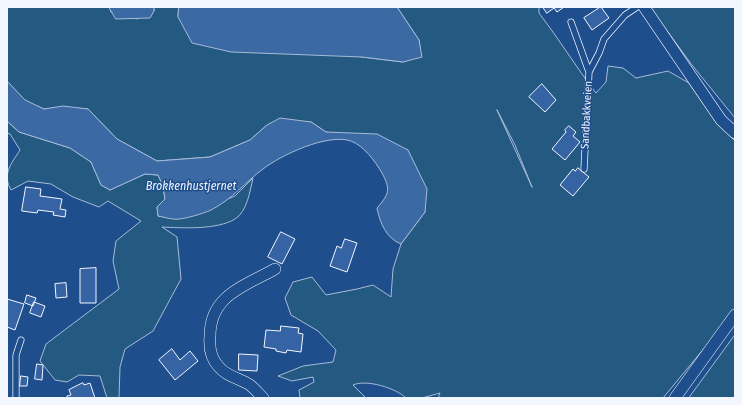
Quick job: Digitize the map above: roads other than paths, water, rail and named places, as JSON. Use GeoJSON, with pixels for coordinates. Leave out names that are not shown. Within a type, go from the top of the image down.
{"type":"FeatureCollection","features":[{"type":"Feature","properties":{"kind":"street"},"geometry":{"type":"LineString","coordinates":[[644,7],[721,120],[735,133]]}},
{"type":"Feature","properties":{"kind":"street"},"geometry":{"type":"LineString","coordinates":[[263,398],[249,385],[228,375],[218,366],[209,350],[210,324],[219,303],[229,294],[276,269]]}},
{"type":"Feature","properties":{"kind":"street"},"geometry":{"type":"LineString","coordinates":[[675,398],[735,315]]}},
{"type":"Feature","properties":{"kind":"lane","name":"Sandbakkveien"},"geometry":{"type":"LineString","coordinates":[[584,169],[589,72],[599,53],[604,39],[625,15],[637,7]]}},
{"type":"Feature","properties":{"kind":"lane"},"geometry":{"type":"LineString","coordinates":[[571,22],[589,72]]}},
{"type":"Feature","properties":{"kind":"lane"},"geometry":{"type":"LineString","coordinates":[[16,398],[16,355],[21,340]]}},
{"type":"Feature","properties":{"kind":"water"},"geometry":{"type":"Polygon","coordinates":[[[109,7],[154,7],[154,11],[150,18],[116,19],[109,7]]]}},
{"type":"Feature","properties":{"kind":"water"},"geometry":{"type":"Polygon","coordinates":[[[179,7],[397,7],[419,40],[422,57],[403,62],[362,57],[231,52],[192,43],[178,17],[179,7]]]}},
{"type":"Feature","properties":{"kind":"water","name":"Brokkenhustjernet"},"geometry":{"type":"Polygon","coordinates":[[[7,81],[25,100],[44,109],[63,106],[88,109],[117,139],[157,161],[210,157],[250,140],[267,125],[280,118],[311,122],[326,132],[377,134],[408,150],[427,189],[425,212],[401,244],[391,238],[384,229],[377,208],[384,199],[388,188],[382,173],[365,150],[356,143],[341,139],[330,140],[305,147],[271,163],[256,174],[233,195],[211,210],[195,216],[179,219],[158,216],[157,207],[165,199],[163,186],[158,175],[145,174],[110,190],[101,185],[91,162],[70,148],[19,132],[7,121],[7,81]]]}}]}
